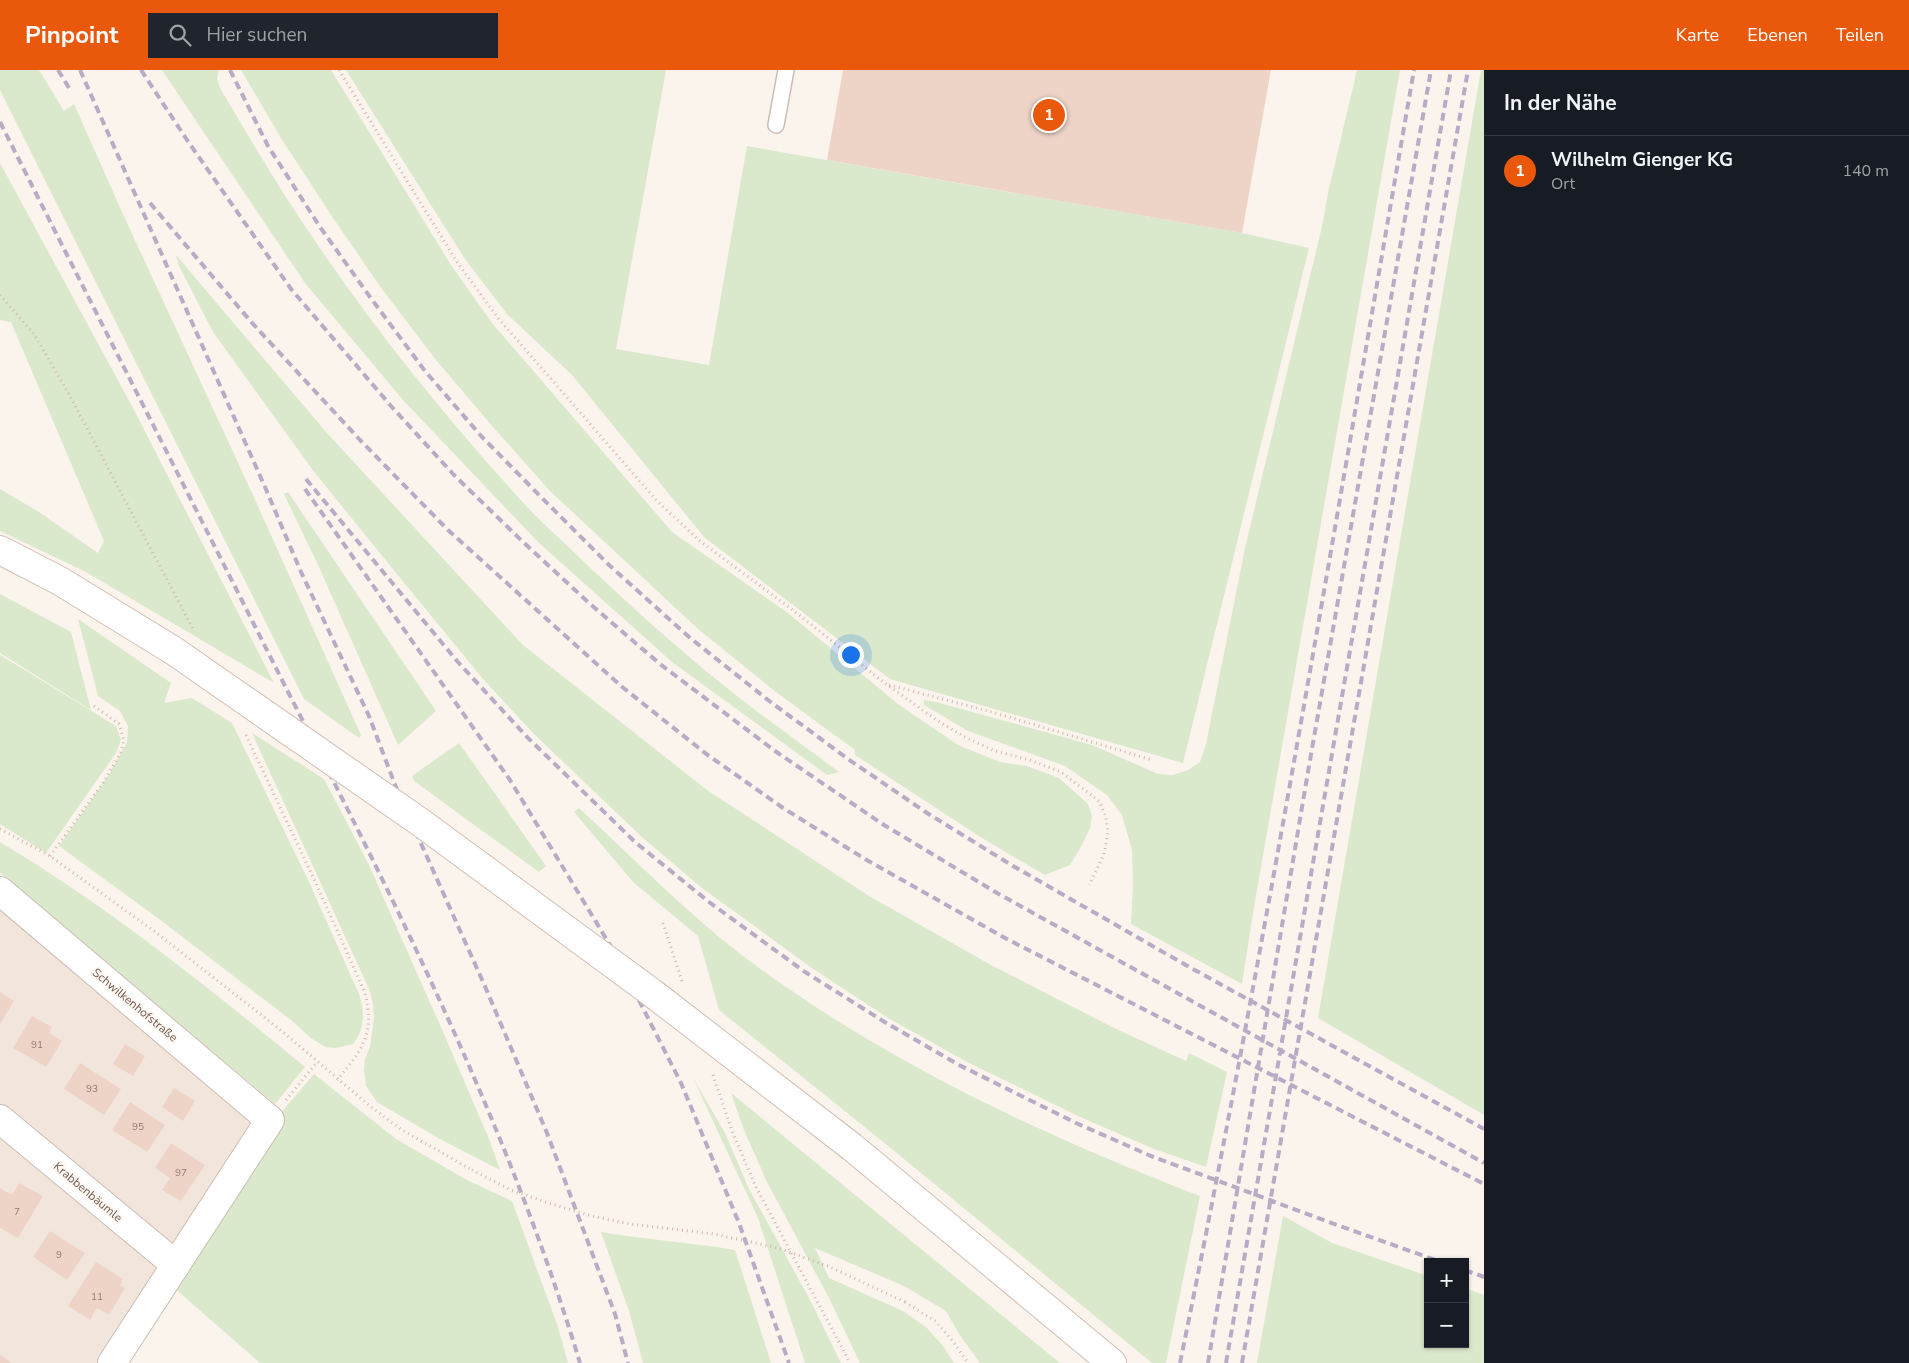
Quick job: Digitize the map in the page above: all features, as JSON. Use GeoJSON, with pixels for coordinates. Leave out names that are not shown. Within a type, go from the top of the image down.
{"type":"FeatureCollection","features":[{"type":"Feature","properties":{"kind":"main road"},"geometry":{"type":"LineString","coordinates":[[0,550],[60,581],[174,651],[420,822],[651,992],[852,1147],[1112,1363]]}},
{"type":"Feature","properties":{"kind":"main road","name":"Schwilkenhofstraße"},"geometry":{"type":"LineString","coordinates":[[0,890],[270,1120]]}},
{"type":"Feature","properties":{"kind":"main road","name":"Krabbenbäumle"},"geometry":{"type":"LineString","coordinates":[[0,1119],[176,1265]]}},
{"type":"Feature","properties":{"kind":"main road"},"geometry":{"type":"LineString","coordinates":[[112,1363],[270,1120]]}},
{"type":"Feature","properties":{"kind":"lane"},"geometry":{"type":"LineString","coordinates":[[776,126],[786,70]]}},
{"type":"Feature","properties":{"kind":"path"},"geometry":{"type":"LineString","coordinates":[[339,70],[462,270],[498,318],[657,501],[700,541],[794,611],[886,684],[938,721],[965,738],[995,751],[1030,760],[1062,772],[1099,801],[1106,816],[1108,833],[1104,854],[1090,885]]}},
{"type":"Feature","properties":{"kind":"path"},"geometry":{"type":"LineString","coordinates":[[0,295],[34,334]]}},
{"type":"Feature","properties":{"kind":"path"},"geometry":{"type":"LineString","coordinates":[[886,684],[992,712],[1152,760]]}},
{"type":"Feature","properties":{"kind":"path"},"geometry":{"type":"LineString","coordinates":[[50,856],[103,783],[121,752],[124,740],[119,724],[94,706]]}},
{"type":"Feature","properties":{"kind":"path"},"geometry":{"type":"LineString","coordinates":[[0,829],[50,856],[154,931],[283,1032],[371,1107],[402,1130],[472,1170],[511,1190],[592,1216],[630,1224],[714,1234],[778,1248],[830,1267],[905,1302],[935,1321],[952,1340],[968,1363]]}},
{"type":"Feature","properties":{"kind":"path"},"geometry":{"type":"LineString","coordinates":[[664,923],[685,988]]}},
{"type":"Feature","properties":{"kind":"path"},"geometry":{"type":"LineString","coordinates":[[270,1120],[317,1062]]}},
{"type":"Feature","properties":{"kind":"path"},"geometry":{"type":"LineString","coordinates":[[712,1073],[732,1132],[756,1185],[850,1363]]}},
{"type":"Feature","properties":{"kind":"shaded area"},"geometry":{"type":"Polygon","coordinates":[[[0,904],[260,1123],[110,1363],[0,1363],[0,904]]]}},
{"type":"Feature","properties":{"kind":"green space"},"geometry":{"type":"Polygon","coordinates":[[[0,70],[39,70],[64,111],[74,104],[361,735],[359,738],[304,699],[0,90],[0,70]]]}},
{"type":"Feature","properties":{"kind":"green space"},"geometry":{"type":"Polygon","coordinates":[[[162,70],[219,70],[217,79],[220,88],[287,199],[336,271],[361,307],[442,410],[500,477],[542,522],[619,595],[699,665],[738,697],[839,772],[827,775],[672,662],[538,542],[403,400],[305,283],[162,70]]]}},
{"type":"Feature","properties":{"kind":"green space"},"geometry":{"type":"Polygon","coordinates":[[[241,70],[331,70],[451,265],[492,323],[672,532],[788,613],[898,704],[958,745],[1000,762],[1027,766],[1059,778],[1088,804],[1092,816],[1090,828],[1070,865],[1045,875],[982,838],[855,755],[855,750],[776,692],[698,629],[550,491],[436,360],[382,289],[281,138],[241,70]]]}},
{"type":"Feature","properties":{"kind":"green space"},"geometry":{"type":"Polygon","coordinates":[[[346,70],[666,70],[616,349],[709,365],[747,146],[1242,233],[1309,248],[1183,763],[890,679],[704,537],[572,375],[507,314],[465,259],[346,70]]]}},
{"type":"Feature","properties":{"kind":"green space"},"geometry":{"type":"Polygon","coordinates":[[[1357,70],[1400,70],[1242,984],[1131,924],[1132,850],[1122,815],[1107,795],[1065,766],[968,731],[924,705],[924,700],[1092,745],[1158,774],[1173,775],[1188,770],[1200,762],[1206,744],[1245,548],[1323,222],[1357,70]]]}},
{"type":"Feature","properties":{"kind":"green space"},"geometry":{"type":"Polygon","coordinates":[[[1481,70],[1484,70],[1484,1115],[1318,1018],[1481,70]]]}},
{"type":"Feature","properties":{"kind":"green space"},"geometry":{"type":"Polygon","coordinates":[[[0,163],[133,408],[274,683],[86,572],[0,531],[0,489],[39,512],[98,553],[104,541],[11,322],[0,320],[0,163]]]}},
{"type":"Feature","properties":{"kind":"green space"},"geometry":{"type":"Polygon","coordinates":[[[176,255],[326,432],[523,645],[707,790],[869,896],[991,965],[1112,1027],[1186,1061],[1189,1053],[1227,1072],[1206,1167],[1154,1149],[1078,1116],[967,1062],[888,1018],[812,968],[702,888],[643,838],[533,733],[483,679],[315,473],[213,332],[179,266],[176,255]]]}},
{"type":"Feature","properties":{"kind":"green space"},"geometry":{"type":"Polygon","coordinates":[[[288,492],[436,711],[398,745],[318,565],[284,494],[288,492]]]}},
{"type":"Feature","properties":{"kind":"green space"},"geometry":{"type":"Polygon","coordinates":[[[0,594],[71,632],[91,710],[0,653],[0,594]]]}},
{"type":"Feature","properties":{"kind":"green space"},"geometry":{"type":"Polygon","coordinates":[[[78,619],[171,683],[164,703],[192,698],[232,723],[309,882],[359,994],[363,1020],[360,1032],[353,1044],[336,1048],[326,1047],[312,1039],[291,1020],[159,919],[59,846],[110,773],[127,742],[128,726],[120,711],[98,696],[78,619]]]}},
{"type":"Feature","properties":{"kind":"green space"},"geometry":{"type":"Polygon","coordinates":[[[0,655],[116,726],[121,740],[116,753],[46,853],[0,824],[0,655]]]}},
{"type":"Feature","properties":{"kind":"green space"},"geometry":{"type":"Polygon","coordinates":[[[252,733],[324,779],[369,865],[444,1034],[489,1139],[500,1170],[438,1138],[377,1102],[366,1086],[365,1059],[370,1047],[374,1019],[369,989],[252,733]]]}},
{"type":"Feature","properties":{"kind":"green space"},"geometry":{"type":"Polygon","coordinates":[[[459,743],[546,866],[539,872],[414,781],[412,776],[459,743]]]}},
{"type":"Feature","properties":{"kind":"green space"},"geometry":{"type":"Polygon","coordinates":[[[579,808],[718,936],[792,991],[847,1027],[903,1060],[1019,1119],[1139,1172],[1200,1196],[1166,1363],[1152,1363],[887,1145],[719,1010],[698,936],[633,882],[574,812],[579,808]]]}},
{"type":"Feature","properties":{"kind":"green space"},"geometry":{"type":"Polygon","coordinates":[[[0,842],[80,893],[157,949],[305,1067],[275,1104],[0,873],[0,842]]]}},
{"type":"Feature","properties":{"kind":"green space"},"geometry":{"type":"Polygon","coordinates":[[[314,1074],[396,1139],[467,1180],[512,1201],[558,1327],[568,1363],[260,1363],[172,1286],[280,1114],[314,1074]]]}},
{"type":"Feature","properties":{"kind":"green space"},"geometry":{"type":"Polygon","coordinates":[[[693,1078],[725,1133],[749,1189],[809,1298],[841,1363],[805,1363],[758,1218],[693,1078]]]}},
{"type":"Feature","properties":{"kind":"green space"},"geometry":{"type":"Polygon","coordinates":[[[731,1093],[1060,1363],[980,1363],[959,1334],[946,1311],[904,1286],[815,1248],[829,1278],[903,1311],[927,1328],[943,1346],[954,1363],[860,1363],[829,1298],[767,1182],[744,1130],[731,1093]]]}},
{"type":"Feature","properties":{"kind":"green space"},"geometry":{"type":"Polygon","coordinates":[[[1283,1216],[1332,1243],[1424,1275],[1424,1348],[1469,1348],[1469,1289],[1484,1295],[1484,1363],[1257,1363],[1283,1216]]]}},
{"type":"Feature","properties":{"kind":"green space"},"geometry":{"type":"Polygon","coordinates":[[[601,1232],[735,1250],[771,1363],[643,1363],[629,1311],[601,1232]]]}},
{"type":"Feature","properties":{"kind":"building"},"geometry":{"type":"Polygon","coordinates":[[[843,70],[1271,70],[1242,233],[827,160],[843,70]]]}},
{"type":"Feature","properties":{"kind":"building"},"geometry":{"type":"Polygon","coordinates":[[[0,992],[14,1001],[0,1024],[0,992]]]}},
{"type":"Feature","properties":{"kind":"building"},"geometry":{"type":"Polygon","coordinates":[[[32,1016],[52,1027],[49,1033],[62,1041],[46,1067],[13,1048],[32,1016]]]}},
{"type":"Feature","properties":{"kind":"building"},"geometry":{"type":"Polygon","coordinates":[[[125,1044],[145,1056],[133,1076],[113,1064],[125,1044]]]}},
{"type":"Feature","properties":{"kind":"building"},"geometry":{"type":"Polygon","coordinates":[[[80,1063],[121,1089],[104,1115],[64,1089],[80,1063]]]}},
{"type":"Feature","properties":{"kind":"building"},"geometry":{"type":"Polygon","coordinates":[[[174,1088],[195,1101],[183,1121],[162,1107],[174,1088]]]}},
{"type":"Feature","properties":{"kind":"building"},"geometry":{"type":"Polygon","coordinates":[[[130,1102],[165,1125],[147,1152],[112,1130],[130,1102]]]}},
{"type":"Feature","properties":{"kind":"building"},"geometry":{"type":"Polygon","coordinates":[[[171,1143],[205,1165],[181,1201],[162,1190],[170,1178],[155,1168],[171,1143]]]}},
{"type":"Feature","properties":{"kind":"building"},"geometry":{"type":"Polygon","coordinates":[[[19,1183],[43,1196],[18,1238],[0,1228],[0,1188],[12,1195],[19,1183]]]}},
{"type":"Feature","properties":{"kind":"building"},"geometry":{"type":"Polygon","coordinates":[[[50,1231],[85,1253],[67,1280],[33,1257],[50,1231]]]}},
{"type":"Feature","properties":{"kind":"building"},"geometry":{"type":"Polygon","coordinates":[[[96,1262],[123,1279],[120,1285],[125,1288],[109,1315],[97,1308],[90,1320],[68,1306],[96,1262]]]}},
{"type":"Feature","properties":{"kind":"building"},"geometry":{"type":"Polygon","coordinates":[[[0,1355],[11,1362],[0,1363],[0,1355]]]}},
{"type":"Feature","properties":{"kind":"railway"},"geometry":{"type":"LineString","coordinates":[[58,70],[71,91]]}},
{"type":"Feature","properties":{"kind":"railway"},"geometry":{"type":"LineString","coordinates":[[80,70],[301,572],[369,716],[397,790],[484,984],[547,1133],[615,1314],[628,1363]]}},
{"type":"Feature","properties":{"kind":"railway"},"geometry":{"type":"LineString","coordinates":[[141,70],[187,140],[291,289],[391,406],[454,475],[522,541],[589,603],[660,664],[775,751],[884,825],[997,893],[1484,1163]]}},
{"type":"Feature","properties":{"kind":"railway"},"geometry":{"type":"LineString","coordinates":[[230,70],[268,146],[320,227],[425,371],[482,437],[542,498],[609,565],[689,637],[768,700],[848,759],[927,813],[1013,866],[1191,968],[1484,1129]]}},
{"type":"Feature","properties":{"kind":"railway"},"geometry":{"type":"LineString","coordinates":[[1180,1363],[1273,879],[1414,70]]}},
{"type":"Feature","properties":{"kind":"railway"},"geometry":{"type":"LineString","coordinates":[[1208,1363],[1309,766],[1431,70]]}},
{"type":"Feature","properties":{"kind":"railway"},"geometry":{"type":"LineString","coordinates":[[1226,1363],[1451,70]]}},
{"type":"Feature","properties":{"kind":"railway"},"geometry":{"type":"LineString","coordinates":[[1242,1363],[1468,70]]}},
{"type":"Feature","properties":{"kind":"railway"},"geometry":{"type":"LineString","coordinates":[[0,122],[408,932],[447,1016],[519,1187],[551,1274],[580,1363]]}},
{"type":"Feature","properties":{"kind":"railway"},"geometry":{"type":"LineString","coordinates":[[150,203],[253,324],[360,440],[448,530],[621,686],[705,753],[783,808],[865,859],[1005,938],[1484,1184]]}},
{"type":"Feature","properties":{"kind":"railway"},"geometry":{"type":"LineString","coordinates":[[306,479],[457,661],[527,737],[635,842],[709,902],[805,972],[883,1021],[959,1065],[1076,1123],[1151,1156],[1430,1258]]}},
{"type":"Feature","properties":{"kind":"railway"},"geometry":{"type":"LineString","coordinates":[[305,489],[510,780],[616,955],[681,1083],[739,1223],[789,1363]]}},
{"type":"Feature","properties":{"kind":"railway"},"geometry":{"type":"LineString","coordinates":[[1469,1271],[1484,1277]]}},
{"type":"Feature","properties":{"kind":"place","name":"Wilhelm Gienger KG"},"geometry":{"type":"Point","coordinates":[1049,115]}}]}
